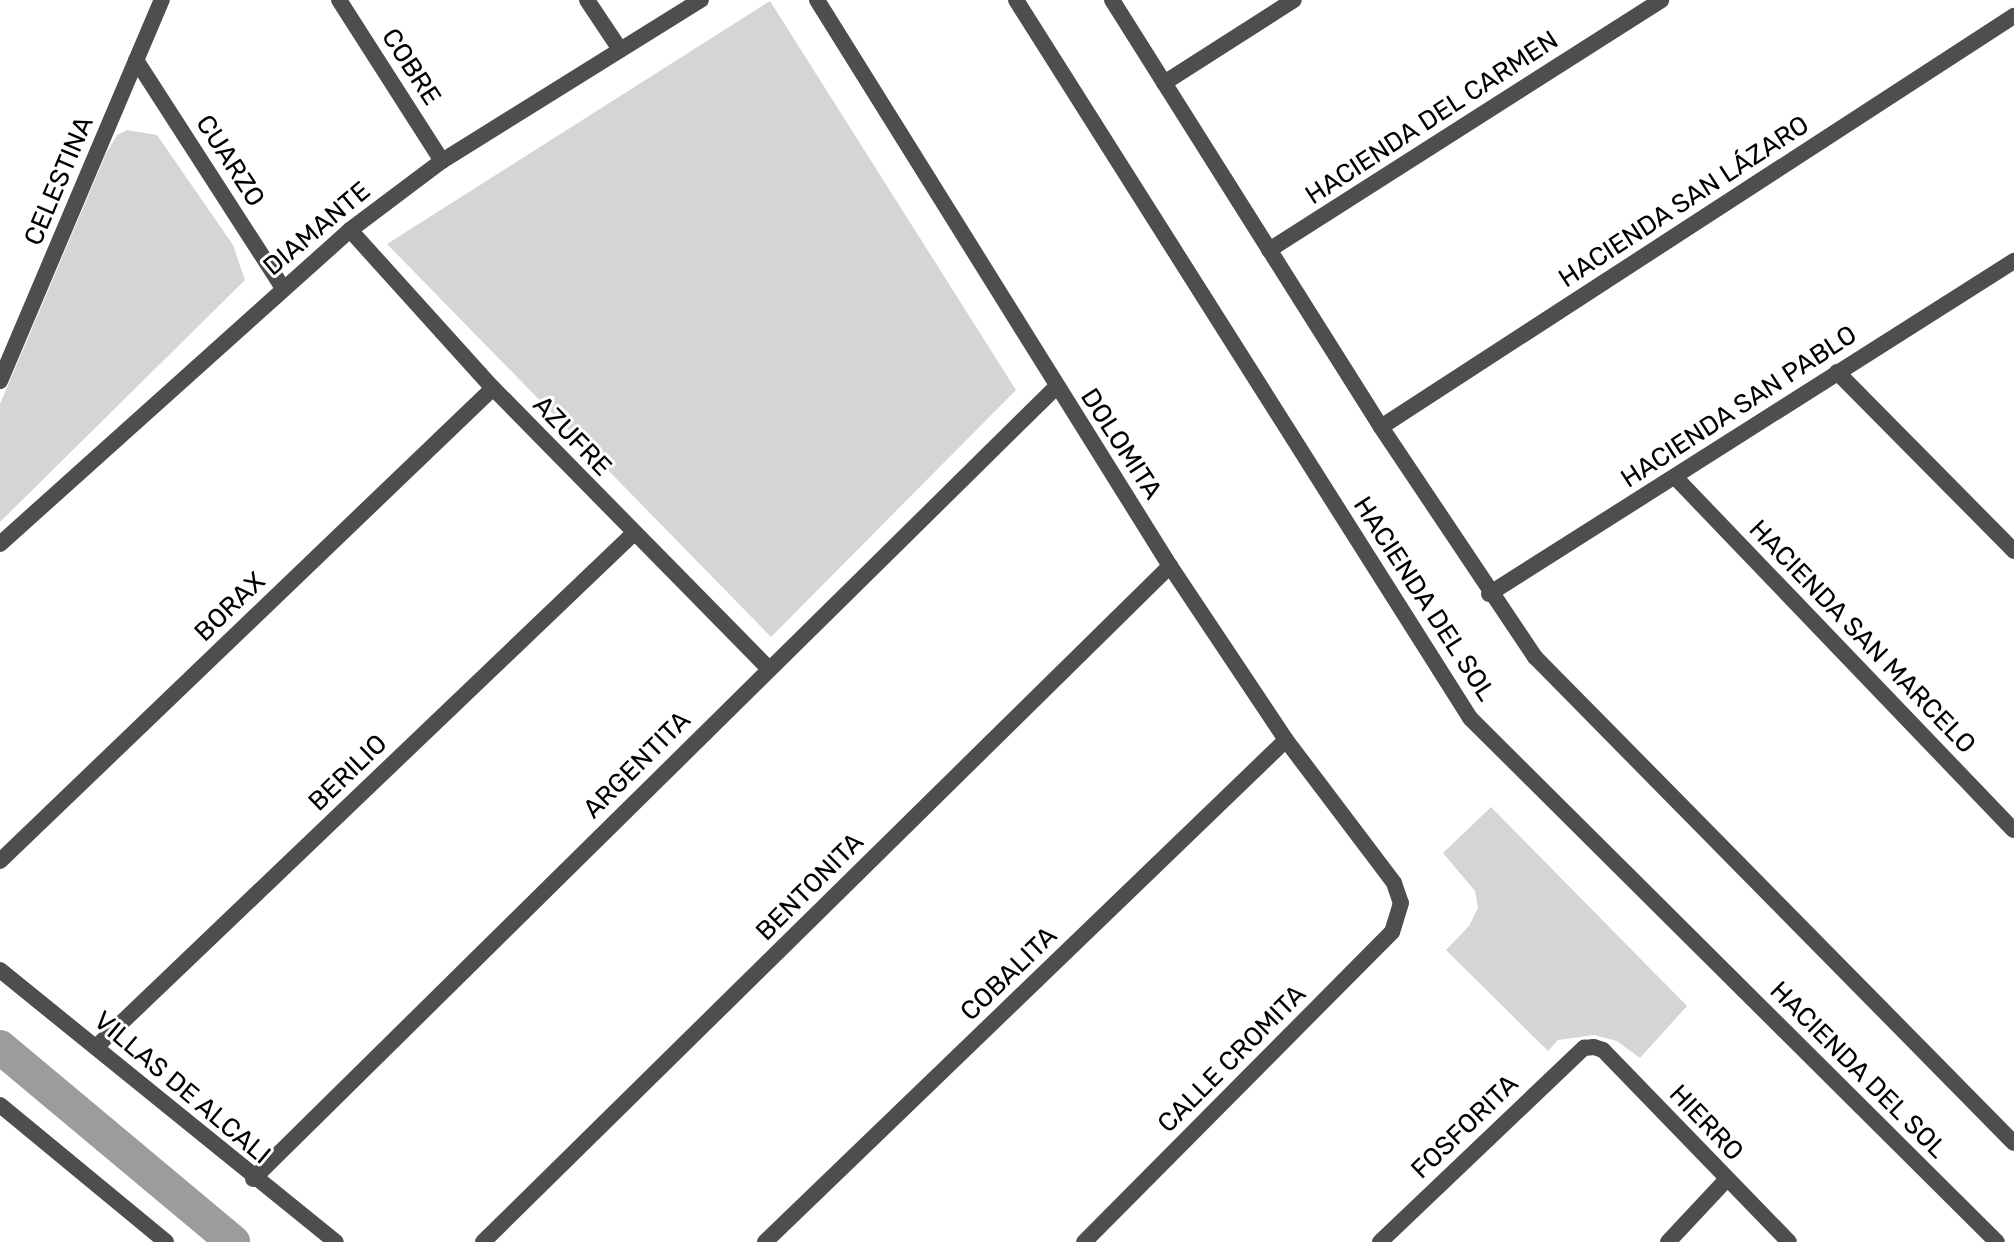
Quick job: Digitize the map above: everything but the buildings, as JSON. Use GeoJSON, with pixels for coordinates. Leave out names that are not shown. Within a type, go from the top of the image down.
{"type":"FeatureCollection","features":[{"type":"Feature","properties":{"kind":"street","name":"CELESTINA"},"geometry":{"type":"LineString","coordinates":[[0,381],[162,0]]}},
{"type":"Feature","properties":{"kind":"street","name":"COBRE"},"geometry":{"type":"LineString","coordinates":[[339,0],[442,161]]}},
{"type":"Feature","properties":{"kind":"street"},"geometry":{"type":"LineString","coordinates":[[587,0],[619,48]]}},
{"type":"Feature","properties":{"kind":"street","name":"DIAMANTE"},"geometry":{"type":"LineString","coordinates":[[0,544],[350,230],[442,161],[619,48],[701,0]]}},
{"type":"Feature","properties":{"kind":"street","name":"DOLOMITA"},"geometry":{"type":"LineString","coordinates":[[817,0],[1170,566],[1286,740],[1394,883],[1401,903]]}},
{"type":"Feature","properties":{"kind":"street","name":"HACIENDA DEL SOL"},"geometry":{"type":"LineString","coordinates":[[1016,0],[1470,718],[1997,1242]]}},
{"type":"Feature","properties":{"kind":"street"},"geometry":{"type":"LineString","coordinates":[[1112,0],[1381,427],[1489,594],[1535,657],[2014,1143]]}},
{"type":"Feature","properties":{"kind":"street"},"geometry":{"type":"LineString","coordinates":[[1164,83],[1294,0]]}},
{"type":"Feature","properties":{"kind":"street","name":"HACIENDA DEL CARMEN"},"geometry":{"type":"LineString","coordinates":[[1269,250],[1661,0]]}},
{"type":"Feature","properties":{"kind":"street","name":"HACIENDA SAN LÁZARO"},"geometry":{"type":"LineString","coordinates":[[1381,427],[2014,16]]}},
{"type":"Feature","properties":{"kind":"street","name":"CUARZO"},"geometry":{"type":"LineString","coordinates":[[136,60],[283,288]]}},
{"type":"Feature","properties":{"kind":"street","name":"AZUFRE"},"geometry":{"type":"LineString","coordinates":[[350,230],[493,388],[633,534],[768,668]]}},
{"type":"Feature","properties":{"kind":"street","name":"HACIENDA SAN PABLO"},"geometry":{"type":"LineString","coordinates":[[1489,594],[2014,261]]}},
{"type":"Feature","properties":{"kind":"street"},"geometry":{"type":"LineString","coordinates":[[1837,372],[2014,551]]}},
{"type":"Feature","properties":{"kind":"street","name":"ARGENTITA"},"geometry":{"type":"LineString","coordinates":[[253,1179],[1056,387]]}},
{"type":"Feature","properties":{"kind":"street","name":"BORAX"},"geometry":{"type":"LineString","coordinates":[[0,861],[493,388]]}},
{"type":"Feature","properties":{"kind":"street","name":"HACIENDA SAN MARCELO"},"geometry":{"type":"LineString","coordinates":[[1675,477],[2014,830]]}},
{"type":"Feature","properties":{"kind":"street","name":"BERILIO"},"geometry":{"type":"LineString","coordinates":[[96,1047],[633,534]]}},
{"type":"Feature","properties":{"kind":"street","name":"BENTONITA"},"geometry":{"type":"LineString","coordinates":[[483,1242],[1170,566]]}},
{"type":"Feature","properties":{"kind":"street","name":"COBALITA"},"geometry":{"type":"LineString","coordinates":[[765,1242],[1286,740]]}},
{"type":"Feature","properties":{"kind":"street","name":"CALLE CROMITA"},"geometry":{"type":"LineString","coordinates":[[1084,1242],[1392,932],[1401,903]]}},
{"type":"Feature","properties":{"kind":"street","name":"VILLAS DE ALCALI"},"geometry":{"type":"LineString","coordinates":[[0,970],[253,1179],[336,1242]]}},
{"type":"Feature","properties":{"kind":"street","name":"HIERRO"},"geometry":{"type":"LineString","coordinates":[[1584,1048],[1603,1050],[1789,1242]]}},
{"type":"Feature","properties":{"kind":"street","name":"FOSFORITA"},"geometry":{"type":"LineString","coordinates":[[1380,1242],[1584,1048]]}},
{"type":"Feature","properties":{"kind":"street"},"geometry":{"type":"LineString","coordinates":[[0,1105],[166,1242]]}},
{"type":"Feature","properties":{"kind":"street"},"geometry":{"type":"LineString","coordinates":[[1668,1242],[1727,1179]]}},
{"type":"Feature","properties":{"kind":"shaded area"},"geometry":{"type":"Polygon","coordinates":[[[770,1],[1016,390],[771,637],[387,244],[770,1]]]}},
{"type":"Feature","properties":{"kind":"shaded area"},"geometry":{"type":"Polygon","coordinates":[[[127,130],[157,135],[233,245],[245,280],[0,522],[0,404],[106,154],[117,135],[127,130]]]}},
{"type":"Feature","properties":{"kind":"shaded area"},"geometry":{"type":"Polygon","coordinates":[[[1491,807],[1687,1006],[1640,1058],[1617,1041],[1594,1035],[1558,1040],[1548,1051],[1446,950],[1469,926],[1478,908],[1475,891],[1443,853],[1491,807]]]}},
{"type":"Feature","properties":{"kind":"waterway"},"geometry":{"type":"LineString","coordinates":[[0,1047],[233,1242]]}}]}
